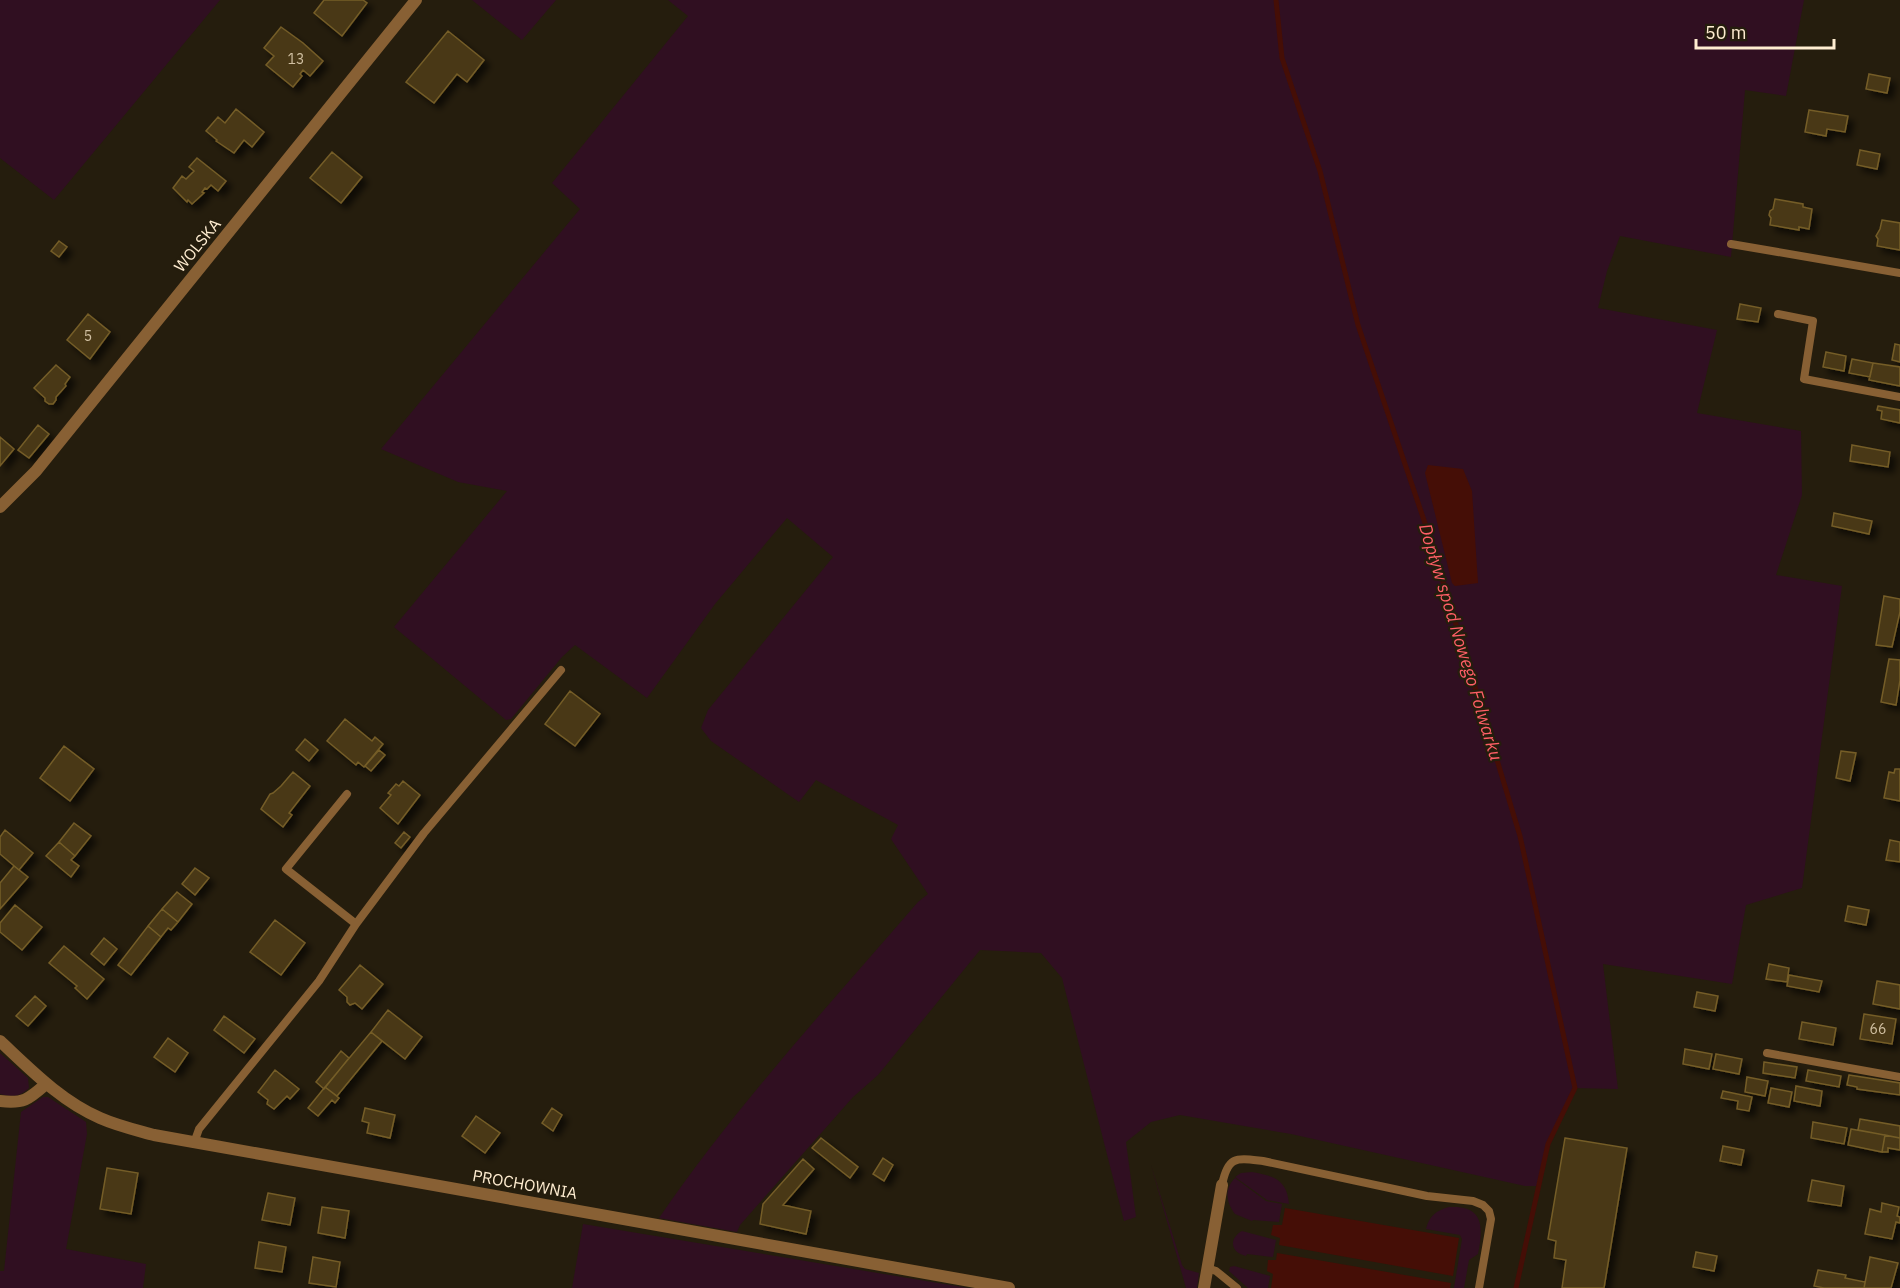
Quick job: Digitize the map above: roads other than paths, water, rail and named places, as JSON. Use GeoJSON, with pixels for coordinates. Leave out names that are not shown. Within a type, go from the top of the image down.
{"type":"FeatureCollection","features":[{"type":"Feature","properties":{"kind":"street","name":"WOLSKA"},"geometry":{"type":"LineString","coordinates":[[0,507],[36,471],[416,0]]}},
{"type":"Feature","properties":{"kind":"street","name":"PROCHOWNIA"},"geometry":{"type":"LineString","coordinates":[[0,1041],[46,1083],[72,1103],[100,1118],[154,1135],[1009,1288]]}},
{"type":"Feature","properties":{"kind":"street"},"geometry":{"type":"LineString","coordinates":[[0,1101],[17,1103],[29,1099],[46,1083]]}},
{"type":"Feature","properties":{"kind":"street"},"geometry":{"type":"LineString","coordinates":[[1204,1288],[1222,1185]]}},
{"type":"Feature","properties":{"kind":"lane"},"geometry":{"type":"LineString","coordinates":[[1731,244],[1900,273]]}},
{"type":"Feature","properties":{"kind":"lane"},"geometry":{"type":"LineString","coordinates":[[1778,314],[1813,321],[1804,379],[1900,397]]}},
{"type":"Feature","properties":{"kind":"lane"},"geometry":{"type":"LineString","coordinates":[[194,1143],[199,1129],[319,981],[356,924],[424,833],[561,670]]}},
{"type":"Feature","properties":{"kind":"lane"},"geometry":{"type":"LineString","coordinates":[[347,794],[286,869],[356,924]]}},
{"type":"Feature","properties":{"kind":"lane"},"geometry":{"type":"LineString","coordinates":[[1767,1053],[1900,1077]]}},
{"type":"Feature","properties":{"kind":"lane"},"geometry":{"type":"LineString","coordinates":[[1222,1185],[1226,1168],[1233,1161],[1244,1159],[1263,1161],[1427,1196],[1473,1201],[1483,1205],[1489,1211],[1491,1219],[1479,1288]]}},
{"type":"Feature","properties":{"kind":"lane"},"geometry":{"type":"LineString","coordinates":[[1207,1268],[1216,1270],[1238,1288]]}},
{"type":"Feature","properties":{"kind":"waterway","name":"Dopływ spod Nowego Folwarku"},"geometry":{"type":"LineString","coordinates":[[1276,0],[1282,58],[1320,171],[1358,325],[1429,535],[1520,836],[1575,1088],[1548,1144],[1516,1288]]}}]}
